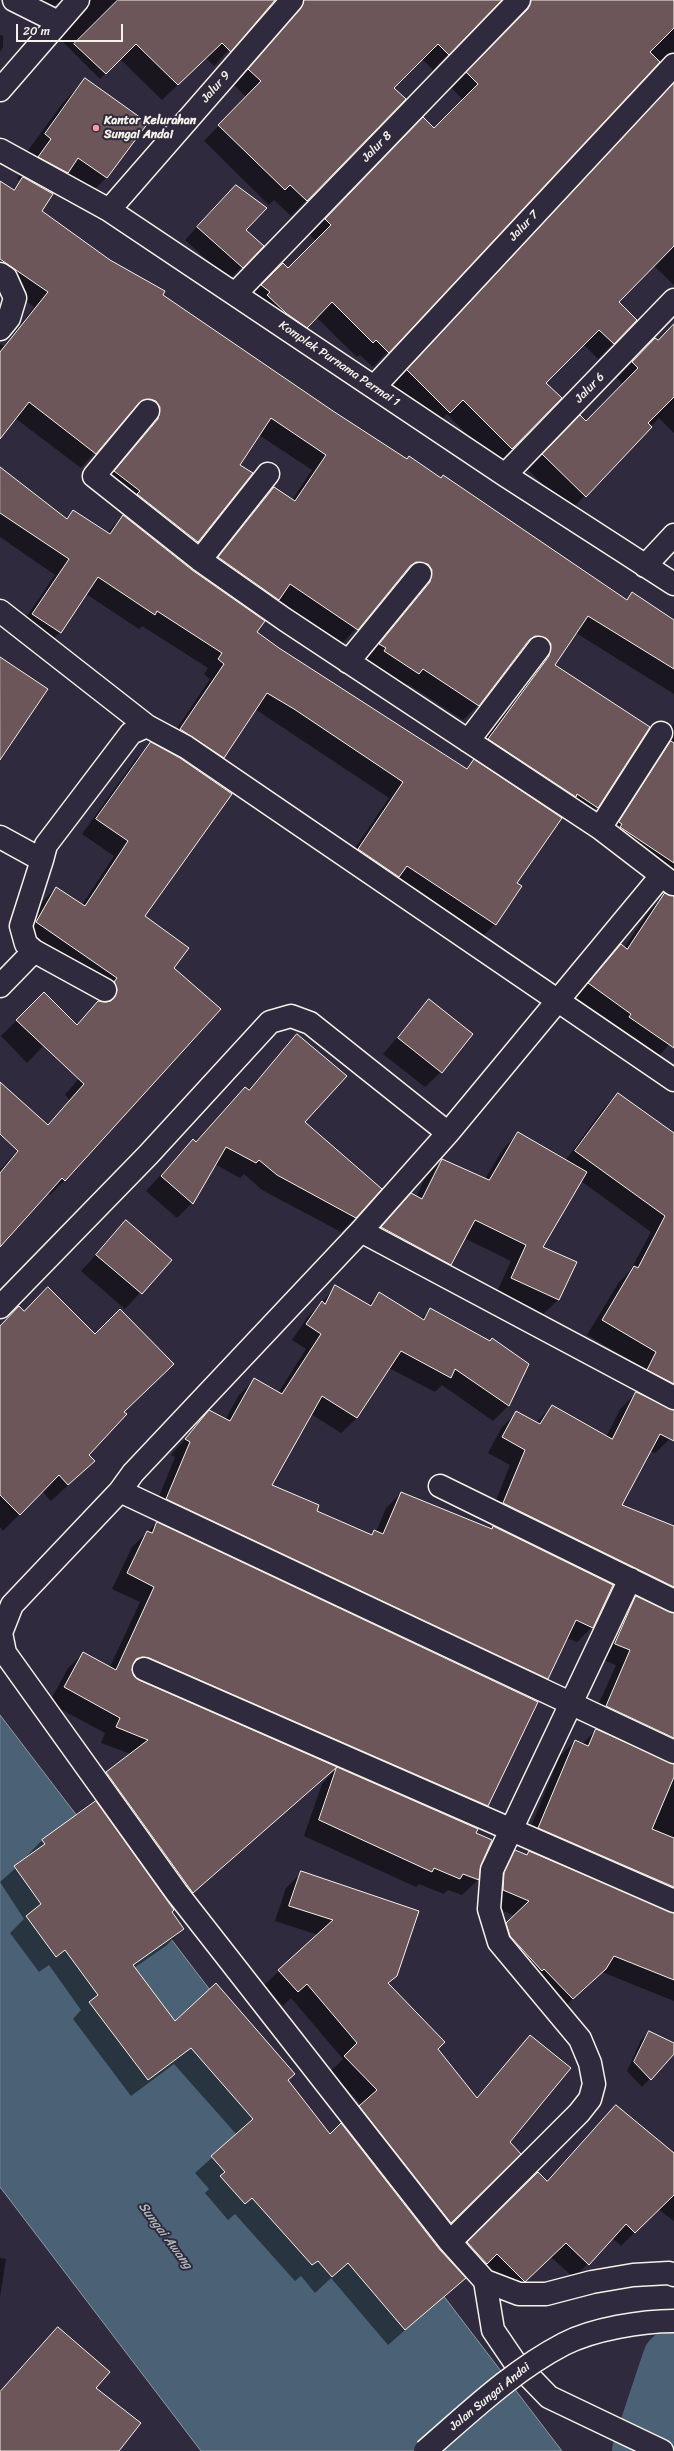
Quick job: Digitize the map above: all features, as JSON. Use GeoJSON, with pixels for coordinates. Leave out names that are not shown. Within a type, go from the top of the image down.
{"type":"FeatureCollection","features":[{"type":"Feature","properties":{"kind":"street"},"geometry":{"type":"LineString","coordinates":[[14,0],[58,22]]}},
{"type":"Feature","properties":{"kind":"street"},"geometry":{"type":"LineString","coordinates":[[0,90],[78,0]]}},
{"type":"Feature","properties":{"kind":"street","name":"Jalur 9"},"geometry":{"type":"LineString","coordinates":[[109,210],[292,0]]}},
{"type":"Feature","properties":{"kind":"street","name":"Jalur 8"},"geometry":{"type":"LineString","coordinates":[[235,294],[519,0]]}},
{"type":"Feature","properties":{"kind":"street","name":"Jalur 7"},"geometry":{"type":"LineString","coordinates":[[374,387],[674,65]]}},
{"type":"Feature","properties":{"kind":"street","name":"Komplek Purnama Permai 1"},"geometry":{"type":"LineString","coordinates":[[0,150],[109,210],[505,475],[674,584]]}},
{"type":"Feature","properties":{"kind":"street"},"geometry":{"type":"LineString","coordinates":[[0,274],[6,278],[15,298],[9,318],[0,329]]}},
{"type":"Feature","properties":{"kind":"street","name":"Jalur 6"},"geometry":{"type":"LineString","coordinates":[[505,475],[674,300]]}},
{"type":"Feature","properties":{"kind":"street"},"geometry":{"type":"LineString","coordinates":[[148,411],[94,476],[200,560],[348,662],[600,828],[668,880],[558,1003],[448,1133],[362,1231],[133,1473],[120,1491],[12,1605],[1,1633],[5,1653],[177,1893],[450,2242],[485,2281],[519,2294],[546,2294],[592,2282],[633,2275],[672,2274]]}},
{"type":"Feature","properties":{"kind":"street"},"geometry":{"type":"LineString","coordinates":[[200,560],[268,474]]}},
{"type":"Feature","properties":{"kind":"street"},"geometry":{"type":"LineString","coordinates":[[645,566],[674,535]]}},
{"type":"Feature","properties":{"kind":"street"},"geometry":{"type":"LineString","coordinates":[[348,662],[420,574]]}},
{"type":"Feature","properties":{"kind":"street"},"geometry":{"type":"LineString","coordinates":[[0,611],[147,726],[186,747],[558,1003],[674,1080]]}},
{"type":"Feature","properties":{"kind":"street"},"geometry":{"type":"LineString","coordinates":[[468,741],[539,648]]}},
{"type":"Feature","properties":{"kind":"street"},"geometry":{"type":"LineString","coordinates":[[105,990],[34,951],[26,944],[21,926],[46,845],[132,733],[147,726]]}},
{"type":"Feature","properties":{"kind":"street"},"geometry":{"type":"LineString","coordinates":[[600,828],[661,733]]}},
{"type":"Feature","properties":{"kind":"street"},"geometry":{"type":"LineString","coordinates":[[0,837],[42,860]]}},
{"type":"Feature","properties":{"kind":"street"},"geometry":{"type":"LineString","coordinates":[[0,986],[34,951]]}},
{"type":"Feature","properties":{"kind":"street"},"geometry":{"type":"LineString","coordinates":[[0,1306],[148,1155],[270,1022],[291,1016],[310,1023],[448,1133]]}},
{"type":"Feature","properties":{"kind":"street"},"geometry":{"type":"LineString","coordinates":[[362,1231],[674,1398]]}},
{"type":"Feature","properties":{"kind":"street"},"geometry":{"type":"LineString","coordinates":[[440,1486],[674,1601]]}},
{"type":"Feature","properties":{"kind":"street"},"geometry":{"type":"LineString","coordinates":[[120,1491],[674,1752]]}},
{"type":"Feature","properties":{"kind":"street"},"geometry":{"type":"LineString","coordinates":[[450,2242],[579,2113],[590,2099],[594,2084],[590,2063],[580,2039],[499,1942],[489,1909],[492,1870],[630,1579]]}},
{"type":"Feature","properties":{"kind":"street"},"geometry":{"type":"LineString","coordinates":[[144,1669],[674,1902]]}},
{"type":"Feature","properties":{"kind":"street"},"geometry":{"type":"LineString","coordinates":[[485,2281],[493,2330],[514,2361],[549,2397],[662,2451]]}},
{"type":"Feature","properties":{"kind":"street","name":"Jalan Sungai Andai"},"geometry":{"type":"LineString","coordinates":[[425,2451],[503,2384],[536,2361],[566,2343],[606,2330],[659,2321],[674,2321]]}},
{"type":"Feature","properties":{"kind":"water","name":"Sungai Awang"},"geometry":{"type":"Polygon","coordinates":[[[0,1715],[562,2451],[201,2451],[0,2187],[0,1715]]]}},
{"type":"Feature","properties":{"kind":"building"},"geometry":{"type":"Polygon","coordinates":[[[118,0],[275,0],[231,52],[222,43],[178,85],[136,44],[106,74],[74,44],[118,0]]]}},
{"type":"Feature","properties":{"kind":"building"},"geometry":{"type":"Polygon","coordinates":[[[304,0],[502,0],[449,55],[438,44],[394,88],[406,99],[307,201],[290,185],[285,190],[218,125],[261,81],[248,69],[301,8],[304,0]]]}},
{"type":"Feature","properties":{"kind":"building"},"geometry":{"type":"Polygon","coordinates":[[[531,0],[674,0],[674,28],[650,52],[660,62],[389,353],[376,340],[373,343],[332,302],[307,328],[286,313],[267,295],[270,292],[261,285],[283,263],[288,268],[331,225],[325,219],[423,117],[434,128],[478,84],[466,72],[528,9],[531,0]]]}},
{"type":"Feature","properties":{"kind":"building","name":"Kantor Kelurahan Sungai Andai"},"geometry":{"type":"Polygon","coordinates":[[[85,78],[148,123],[107,178],[78,158],[68,173],[38,157],[51,139],[45,134],[85,78]]]}},
{"type":"Feature","properties":{"kind":"building"},"geometry":{"type":"Polygon","coordinates":[[[674,83],[674,246],[619,302],[637,320],[614,344],[599,330],[546,383],[562,398],[512,449],[463,400],[450,413],[407,370],[674,83]]]}},
{"type":"Feature","properties":{"kind":"building"},"geometry":{"type":"Polygon","coordinates":[[[23,177],[53,194],[42,211],[110,260],[165,291],[163,295],[333,411],[407,459],[409,456],[441,478],[443,475],[627,600],[632,592],[674,620],[674,669],[588,616],[555,665],[650,727],[598,808],[577,794],[576,797],[488,739],[549,656],[551,644],[546,638],[535,636],[529,640],[479,706],[423,669],[419,674],[384,651],[386,648],[379,644],[430,582],[432,570],[428,564],[416,562],[410,566],[358,630],[290,584],[279,600],[218,557],[274,487],[295,501],[326,455],[271,418],[240,465],[253,473],[198,542],[137,494],[140,491],[114,471],[158,419],[160,407],[156,401],[150,399],[139,403],[96,454],[29,402],[0,439],[0,352],[48,292],[0,259],[0,181],[14,190],[23,177]]]}},
{"type":"Feature","properties":{"kind":"building"},"geometry":{"type":"Polygon","coordinates":[[[236,185],[267,208],[246,230],[264,246],[243,268],[197,227],[236,185]]]}},
{"type":"Feature","properties":{"kind":"building"},"geometry":{"type":"Polygon","coordinates":[[[674,324],[674,397],[648,423],[652,427],[586,497],[542,454],[580,415],[586,421],[638,368],[632,362],[655,338],[658,340],[674,324]]]}},
{"type":"Feature","properties":{"kind":"building"},"geometry":{"type":"Polygon","coordinates":[[[0,467],[67,519],[73,510],[110,534],[123,515],[192,570],[265,621],[257,632],[279,648],[467,769],[474,759],[562,818],[517,883],[522,886],[496,925],[407,866],[399,877],[358,849],[403,782],[294,709],[267,693],[224,758],[180,729],[224,664],[218,659],[222,653],[157,611],[155,615],[98,577],[61,633],[32,614],[69,559],[0,513],[0,467]]]}},
{"type":"Feature","properties":{"kind":"building"},"geometry":{"type":"Polygon","coordinates":[[[0,657],[48,689],[0,760],[0,657]]]}},
{"type":"Feature","properties":{"kind":"building"},"geometry":{"type":"Polygon","coordinates":[[[671,741],[674,743],[674,863],[620,827],[622,824],[619,822],[671,741]]]}},
{"type":"Feature","properties":{"kind":"building"},"geometry":{"type":"Polygon","coordinates":[[[151,742],[180,758],[232,794],[145,916],[189,948],[174,968],[221,1009],[65,1181],[62,1178],[0,1247],[0,1173],[18,1151],[0,1134],[0,1082],[48,1125],[84,1084],[16,1020],[44,992],[77,1025],[98,1001],[111,1001],[117,990],[114,982],[117,978],[36,922],[56,887],[85,906],[128,841],[96,819],[151,742]]]}},
{"type":"Feature","properties":{"kind":"building"},"geometry":{"type":"Polygon","coordinates":[[[665,893],[674,896],[674,1048],[629,1017],[631,1014],[588,983],[621,944],[627,949],[665,893]]]}},
{"type":"Feature","properties":{"kind":"building"},"geometry":{"type":"Polygon","coordinates":[[[429,999],[473,1034],[442,1073],[398,1038],[429,999]]]}},
{"type":"Feature","properties":{"kind":"building"},"geometry":{"type":"Polygon","coordinates":[[[297,1034],[347,1076],[305,1122],[382,1189],[356,1218],[277,1175],[259,1160],[256,1163],[226,1147],[193,1204],[161,1176],[193,1139],[196,1142],[245,1087],[249,1090],[297,1034]]]}},
{"type":"Feature","properties":{"kind":"building"},"geometry":{"type":"Polygon","coordinates":[[[618,1093],[674,1133],[674,1384],[647,1370],[656,1352],[602,1320],[634,1266],[638,1268],[665,1216],[575,1151],[618,1093]]]}},
{"type":"Feature","properties":{"kind":"building"},"geometry":{"type":"Polygon","coordinates":[[[518,1132],[587,1172],[543,1247],[577,1262],[559,1300],[511,1278],[526,1245],[475,1220],[451,1265],[381,1227],[411,1193],[422,1199],[442,1159],[489,1180],[518,1132]]]}},
{"type":"Feature","properties":{"kind":"building"},"geometry":{"type":"Polygon","coordinates":[[[126,1220],[172,1260],[142,1294],[96,1255],[126,1220]]]}},
{"type":"Feature","properties":{"kind":"building"},"geometry":{"type":"Polygon","coordinates":[[[335,1285],[371,1306],[379,1292],[424,1320],[430,1308],[490,1341],[492,1338],[529,1364],[509,1406],[455,1369],[451,1378],[401,1351],[357,1418],[322,1396],[272,1485],[319,1505],[317,1511],[372,1535],[374,1530],[383,1534],[401,1492],[492,1529],[493,1526],[613,1585],[593,1628],[576,1620],[548,1679],[166,1499],[190,1442],[185,1439],[209,1410],[230,1421],[254,1378],[282,1394],[321,1334],[306,1324],[322,1301],[325,1304],[335,1285]]]}},
{"type":"Feature","properties":{"kind":"building"},"geometry":{"type":"Polygon","coordinates":[[[48,1287],[95,1334],[120,1309],[174,1364],[124,1412],[127,1414],[89,1455],[95,1461],[68,1485],[59,1475],[20,1515],[0,1495],[0,1326],[19,1306],[24,1311],[48,1287]]]}},
{"type":"Feature","properties":{"kind":"building"},"geometry":{"type":"Polygon","coordinates":[[[636,1392],[674,1410],[674,1441],[660,1434],[622,1505],[674,1526],[674,1587],[503,1503],[525,1450],[502,1437],[516,1411],[540,1424],[552,1405],[612,1439],[636,1392]]]}},
{"type":"Feature","properties":{"kind":"building"},"geometry":{"type":"Polygon","coordinates":[[[157,1522],[538,1702],[488,1806],[149,1658],[142,1657],[136,1659],[132,1670],[134,1676],[139,1680],[337,1767],[193,1893],[106,1772],[148,1740],[116,1727],[120,1718],[64,1687],[83,1652],[116,1670],[154,1587],[127,1573],[147,1531],[152,1533],[157,1522]]]}},
{"type":"Feature","properties":{"kind":"building"},"geometry":{"type":"Polygon","coordinates":[[[636,1596],[674,1613],[674,1738],[606,1706],[630,1650],[615,1644],[636,1596]]]}},
{"type":"Feature","properties":{"kind":"building"},"geometry":{"type":"Polygon","coordinates":[[[596,1729],[674,1764],[674,1777],[652,1829],[674,1838],[674,1887],[538,1828],[575,1740],[588,1746],[596,1729]]]}},
{"type":"Feature","properties":{"kind":"building"},"geometry":{"type":"Polygon","coordinates":[[[337,1767],[478,1829],[476,1833],[492,1840],[481,1865],[479,1880],[463,1874],[460,1879],[434,1868],[432,1872],[319,1820],[337,1767]]]}},
{"type":"Feature","properties":{"kind":"building"},"geometry":{"type":"Polygon","coordinates":[[[96,1801],[174,1910],[172,1912],[184,1929],[133,1965],[175,2021],[216,1983],[295,2074],[288,2080],[330,2134],[341,2123],[440,2250],[466,2278],[405,2330],[348,2263],[332,2277],[318,2261],[312,2265],[252,2198],[245,2204],[220,2176],[225,2172],[211,2156],[253,2119],[191,2048],[148,2080],[89,2002],[98,1995],[65,1950],[56,1957],[26,1916],[41,1904],[14,1866],[45,1844],[42,1840],[96,1801]]]}},
{"type":"Feature","properties":{"kind":"building"},"geometry":{"type":"Polygon","coordinates":[[[515,1850],[527,1855],[529,1851],[674,1913],[674,1980],[614,1956],[606,1969],[573,1999],[544,1969],[542,1971],[510,1936],[506,1923],[529,1901],[503,1890],[504,1873],[515,1850]]]}},
{"type":"Feature","properties":{"kind":"building"},"geometry":{"type":"Polygon","coordinates":[[[301,1871],[419,1911],[397,1976],[388,1983],[445,2042],[438,2049],[477,2098],[530,2035],[571,2068],[510,2142],[521,2154],[451,2223],[359,2106],[377,2090],[344,2056],[357,2043],[307,1984],[298,1992],[278,1970],[333,1920],[289,1906],[301,1871]]]}},
{"type":"Feature","properties":{"kind":"building"},"geometry":{"type":"Polygon","coordinates":[[[649,2031],[674,2043],[674,2054],[651,2080],[634,2062],[649,2031]]]}},
{"type":"Feature","properties":{"kind":"building"},"geometry":{"type":"Polygon","coordinates":[[[616,2105],[674,2153],[674,2195],[635,2233],[626,2224],[589,2265],[566,2243],[525,2282],[497,2254],[487,2264],[467,2242],[538,2172],[547,2181],[616,2105]]]}},
{"type":"Feature","properties":{"kind":"building"},"geometry":{"type":"Polygon","coordinates":[[[58,2327],[110,2372],[96,2388],[141,2423],[119,2451],[0,2451],[0,2392],[58,2327]]]}},
{"type":"Feature","properties":{"kind":"waterway"},"geometry":{"type":"LineString","coordinates":[[644,2451],[674,2361]]}},
{"type":"Feature","properties":{"kind":"place","name":"Kantor Kelurahan Sungai Andai"},"geometry":{"type":"Point","coordinates":[96,128]}}]}
